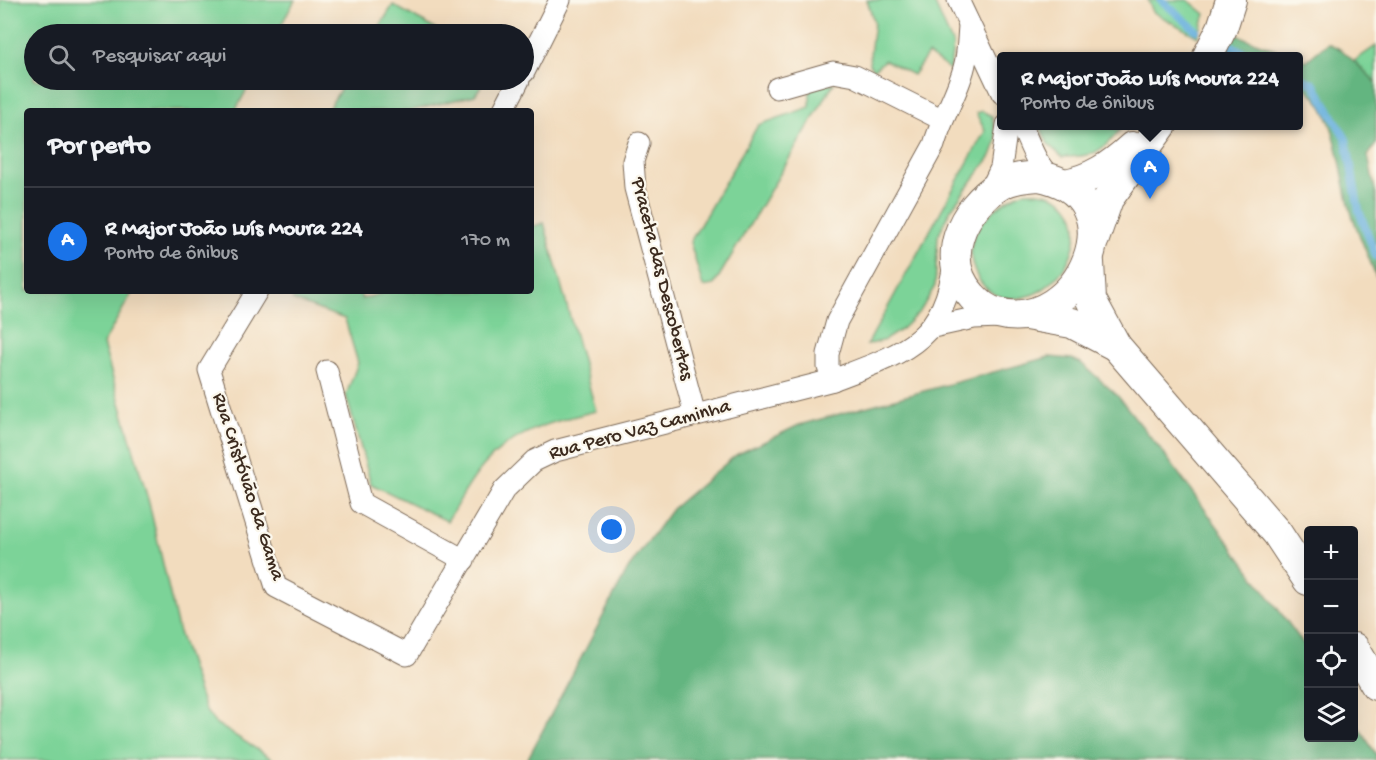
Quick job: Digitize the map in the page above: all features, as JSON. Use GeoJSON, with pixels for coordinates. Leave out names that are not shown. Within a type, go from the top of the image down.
{"type":"FeatureCollection","features":[{"type":"Feature","properties":{"kind":"street"},"geometry":{"type":"LineString","coordinates":[[534,52],[560,0]]}},
{"type":"Feature","properties":{"kind":"street"},"geometry":{"type":"LineString","coordinates":[[958,0],[969,26],[994,66]]}},
{"type":"Feature","properties":{"kind":"street"},"geometry":{"type":"LineString","coordinates":[[1210,52],[1222,28],[1230,0]]}},
{"type":"Feature","properties":{"kind":"street"},"geometry":{"type":"LineString","coordinates":[[833,380],[828,367],[828,354],[837,321],[934,145],[941,119],[960,80],[966,60],[969,26]]}},
{"type":"Feature","properties":{"kind":"street"},"geometry":{"type":"LineString","coordinates":[[777,88],[832,72],[855,76],[941,119]]}},
{"type":"Feature","properties":{"kind":"street"},"geometry":{"type":"LineString","coordinates":[[505,108],[514,90]]}},
{"type":"Feature","properties":{"kind":"street"},"geometry":{"type":"LineString","coordinates":[[933,327],[949,289],[960,230],[989,193],[1001,168],[1006,130]]}},
{"type":"Feature","properties":{"kind":"street"},"geometry":{"type":"LineString","coordinates":[[1023,130],[1044,172],[1059,181],[1089,214],[1091,300],[1116,346],[1277,533],[1304,574]]}},
{"type":"Feature","properties":{"kind":"street"},"geometry":{"type":"LineString","coordinates":[[989,193],[1011,180],[1039,176],[1059,181],[1085,180],[1102,171],[1156,130]]}},
{"type":"Feature","properties":{"kind":"street"},"geometry":{"type":"LineString","coordinates":[[933,327],[974,318],[1019,315],[1051,304],[1075,283],[1091,250],[1108,199],[1158,130]]}},
{"type":"Feature","properties":{"kind":"street","name":"Praceta das Descobertas"},"geometry":{"type":"LineString","coordinates":[[639,143],[633,161],[635,188],[695,416]]}},
{"type":"Feature","properties":{"kind":"street"},"geometry":{"type":"LineString","coordinates":[[955,258],[960,279],[976,301],[991,311],[1072,322],[1116,346]]}},
{"type":"Feature","properties":{"kind":"street","name":"Rua Cristóvão da Gama"},"geometry":{"type":"LineString","coordinates":[[255,294],[209,370],[276,587],[407,655]]}},
{"type":"Feature","properties":{"kind":"street","name":"Rua Pero Vaz Caminha"},"geometry":{"type":"LineString","coordinates":[[407,655],[504,490],[534,461],[555,451],[833,380],[899,352],[933,327]]}},
{"type":"Feature","properties":{"kind":"street"},"geometry":{"type":"LineString","coordinates":[[327,371],[361,503],[464,560]]}},
{"type":"Feature","properties":{"kind":"street"},"geometry":{"type":"LineString","coordinates":[[1358,656],[1376,685]]}},
{"type":"Feature","properties":{"kind":"green space"},"geometry":{"type":"Polygon","coordinates":[[[0,0],[295,0],[282,24],[24,24],[24,90],[247,90],[237,108],[24,108],[24,294],[131,294],[103,344],[149,503],[178,629],[205,710],[215,723],[274,760],[0,760],[0,0]]]}},
{"type":"Feature","properties":{"kind":"green space"},"geometry":{"type":"Polygon","coordinates":[[[867,0],[933,0],[953,45],[950,70],[928,54],[913,75],[885,60],[873,70],[869,64],[874,22],[867,0]]]}},
{"type":"Feature","properties":{"kind":"green space"},"geometry":{"type":"Polygon","coordinates":[[[1148,0],[1188,0],[1205,14],[1198,37],[1153,12],[1148,0]]]}},
{"type":"Feature","properties":{"kind":"green space"},"geometry":{"type":"Polygon","coordinates":[[[393,5],[426,24],[381,24],[393,5]]]}},
{"type":"Feature","properties":{"kind":"green space"},"geometry":{"type":"Polygon","coordinates":[[[1231,33],[1282,52],[1232,52],[1226,49],[1231,33]]]}},
{"type":"Feature","properties":{"kind":"green space"},"geometry":{"type":"Polygon","coordinates":[[[1328,43],[1342,50],[1376,82],[1376,144],[1368,156],[1376,194],[1376,277],[1351,212],[1330,123],[1322,107],[1303,87],[1303,60],[1306,61],[1328,43]]]}},
{"type":"Feature","properties":{"kind":"green space"},"geometry":{"type":"Polygon","coordinates":[[[1376,46],[1376,82],[1354,61],[1376,46]]]}},
{"type":"Feature","properties":{"kind":"green space"},"geometry":{"type":"Polygon","coordinates":[[[834,83],[714,285],[703,287],[690,242],[758,125],[810,107],[810,87],[834,83]]]}},
{"type":"Feature","properties":{"kind":"green space"},"geometry":{"type":"Polygon","coordinates":[[[340,90],[478,90],[475,95],[422,108],[329,108],[340,90]]]}},
{"type":"Feature","properties":{"kind":"green space"},"geometry":{"type":"Polygon","coordinates":[[[982,111],[992,116],[997,140],[991,156],[951,209],[938,236],[935,286],[921,310],[902,329],[885,340],[867,345],[985,131],[976,113],[982,111]]]}},
{"type":"Feature","properties":{"kind":"green space"},"geometry":{"type":"Polygon","coordinates":[[[1042,130],[1120,130],[1101,149],[1088,155],[1062,157],[1048,144],[1042,130]]]}},
{"type":"Feature","properties":{"kind":"green space"},"geometry":{"type":"Polygon","coordinates":[[[1023,192],[1051,195],[1068,207],[1076,224],[1074,245],[1066,266],[1051,283],[1031,295],[1007,298],[996,295],[980,281],[972,261],[971,250],[977,230],[991,213],[1023,192]]]}},
{"type":"Feature","properties":{"kind":"green space"},"geometry":{"type":"Polygon","coordinates":[[[544,223],[596,411],[536,428],[509,443],[480,470],[447,521],[371,484],[346,395],[358,363],[345,319],[292,300],[299,294],[360,294],[362,299],[380,294],[534,294],[534,226],[544,223]]]}},
{"type":"Feature","properties":{"kind":"green space"},"geometry":{"type":"Polygon","coordinates":[[[1049,357],[1072,359],[1081,363],[1117,395],[1165,455],[1304,645],[1304,742],[1358,742],[1358,726],[1376,754],[1376,760],[527,760],[628,569],[672,509],[736,455],[799,425],[1049,357]]]}},
{"type":"Feature","properties":{"kind":"waterway"},"geometry":{"type":"LineString","coordinates":[[1161,0],[1196,30]]}},
{"type":"Feature","properties":{"kind":"waterway"},"geometry":{"type":"LineString","coordinates":[[1232,46],[1243,52]]}},
{"type":"Feature","properties":{"kind":"waterway"},"geometry":{"type":"LineString","coordinates":[[1303,79],[1314,84],[1346,139],[1359,211],[1376,256]]}},
{"type":"Feature","properties":{"kind":"place","name":"R Major João Luís Moura 224"},"geometry":{"type":"Point","coordinates":[1150,199]}}]}
